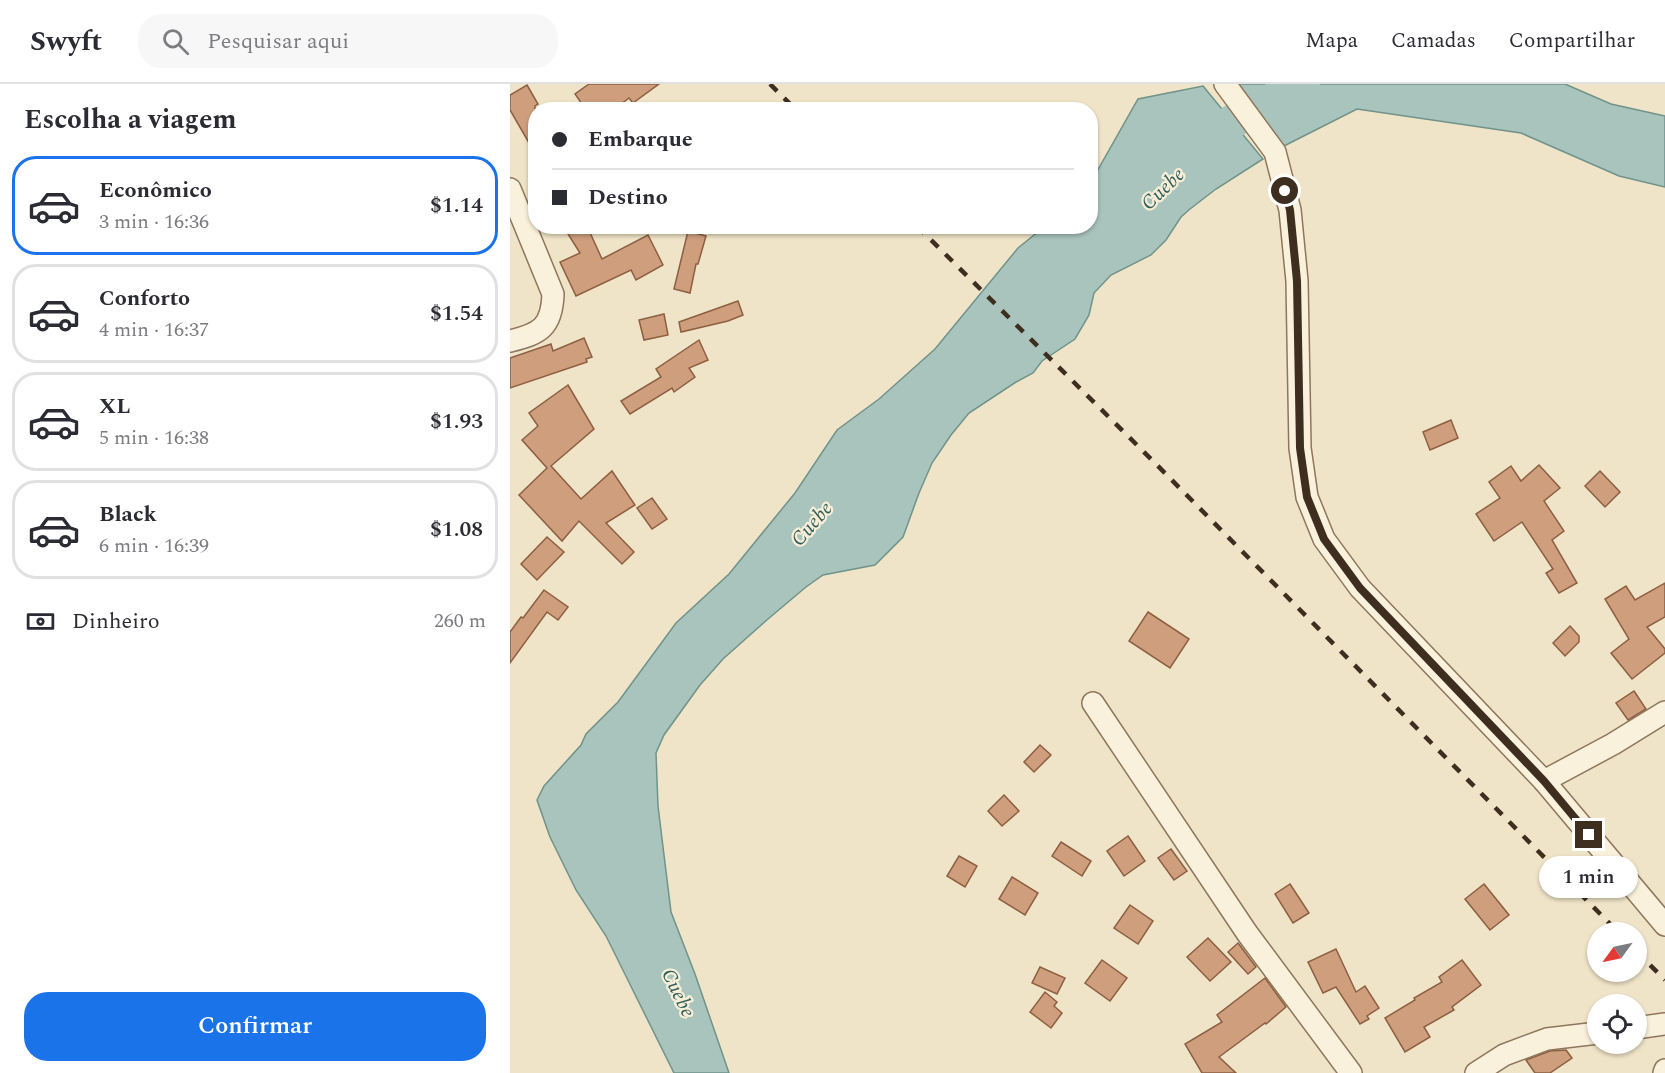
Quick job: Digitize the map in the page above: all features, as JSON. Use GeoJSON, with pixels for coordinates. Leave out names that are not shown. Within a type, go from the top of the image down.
{"type":"FeatureCollection","features":[{"type":"Feature","properties":{"kind":"street"},"geometry":{"type":"LineString","coordinates":[[1225,84],[1275,152],[1290,210],[1297,281],[1300,448],[1307,497],[1324,539],[1360,588],[1544,781],[1665,925]]}},
{"type":"Feature","properties":{"kind":"street"},"geometry":{"type":"LineString","coordinates":[[510,189],[528,233]]}},
{"type":"Feature","properties":{"kind":"street"},"geometry":{"type":"LineString","coordinates":[[510,341],[528,337],[544,326],[552,312],[553,294],[528,234]]}},
{"type":"Feature","properties":{"kind":"street"},"geometry":{"type":"LineString","coordinates":[[1093,704],[1247,933],[1351,1073]]}},
{"type":"Feature","properties":{"kind":"street"},"geometry":{"type":"LineString","coordinates":[[1544,781],[1613,744],[1665,712]]}},
{"type":"Feature","properties":{"kind":"street"},"geometry":{"type":"LineString","coordinates":[[1647,1026],[1665,1023]]}},
{"type":"Feature","properties":{"kind":"street"},"geometry":{"type":"LineString","coordinates":[[1476,1073],[1504,1055],[1547,1039],[1587,1034]]}},
{"type":"Feature","properties":{"kind":"water"},"geometry":{"type":"Polygon","coordinates":[[[1233,84],[1565,84],[1611,104],[1665,116],[1665,187],[1619,176],[1521,133],[1357,109],[1284,146],[1233,84]]]}},
{"type":"Feature","properties":{"kind":"water"},"geometry":{"type":"Polygon","coordinates":[[[1203,86],[1263,159],[1216,189],[1190,209],[1151,255],[1111,275],[1094,293],[1089,315],[1075,339],[1042,361],[1033,373],[969,413],[932,463],[903,537],[875,565],[823,575],[806,587],[723,659],[700,685],[664,735],[656,753],[658,806],[671,912],[729,1073],[674,1073],[606,936],[576,890],[550,837],[537,800],[544,786],[581,745],[586,734],[618,702],[676,623],[729,574],[795,493],[837,430],[879,399],[935,349],[1018,248],[1035,234],[1098,234],[1098,170],[1138,99],[1203,86]]]}},
{"type":"Feature","properties":{"kind":"building"},"geometry":{"type":"Polygon","coordinates":[[[589,84],[659,84],[634,102],[629,98],[624,102],[580,102],[575,94],[589,84]]]}},
{"type":"Feature","properties":{"kind":"building"},"geometry":{"type":"Polygon","coordinates":[[[527,85],[537,102],[528,102],[528,141],[510,110],[510,95],[527,85]]]}},
{"type":"Feature","properties":{"kind":"building"},"geometry":{"type":"Polygon","coordinates":[[[568,234],[591,234],[602,259],[648,235],[663,265],[636,280],[631,270],[576,296],[560,262],[580,253],[568,234]]]}},
{"type":"Feature","properties":{"kind":"building"},"geometry":{"type":"Polygon","coordinates":[[[687,234],[706,236],[698,264],[696,264],[690,293],[674,289],[687,234]]]}},
{"type":"Feature","properties":{"kind":"building"},"geometry":{"type":"Polygon","coordinates":[[[738,301],[743,315],[728,321],[681,332],[679,322],[738,301]]]}},
{"type":"Feature","properties":{"kind":"building"},"geometry":{"type":"Polygon","coordinates":[[[664,314],[668,335],[644,340],[639,320],[664,314]]]}},
{"type":"Feature","properties":{"kind":"building"},"geometry":{"type":"Polygon","coordinates":[[[584,338],[592,357],[586,359],[587,362],[510,388],[510,358],[551,344],[553,351],[584,338]]]}},
{"type":"Feature","properties":{"kind":"building"},"geometry":{"type":"Polygon","coordinates":[[[699,340],[708,360],[689,368],[695,377],[674,392],[672,388],[630,414],[621,401],[661,377],[656,369],[699,340]]]}},
{"type":"Feature","properties":{"kind":"building"},"geometry":{"type":"Polygon","coordinates":[[[568,385],[594,429],[551,466],[581,499],[612,471],[635,505],[606,523],[634,552],[622,564],[579,521],[562,541],[519,495],[547,468],[522,440],[538,426],[529,413],[568,385]]]}},
{"type":"Feature","properties":{"kind":"building"},"geometry":{"type":"Polygon","coordinates":[[[1451,420],[1458,438],[1430,450],[1423,432],[1451,420]]]}},
{"type":"Feature","properties":{"kind":"building"},"geometry":{"type":"Polygon","coordinates":[[[1539,465],[1560,488],[1544,501],[1564,531],[1552,540],[1577,583],[1559,593],[1546,573],[1553,569],[1522,522],[1494,541],[1476,514],[1500,498],[1489,482],[1511,466],[1521,481],[1539,465]]]}},
{"type":"Feature","properties":{"kind":"building"},"geometry":{"type":"Polygon","coordinates":[[[1600,471],[1620,492],[1605,507],[1585,486],[1600,471]]]}},
{"type":"Feature","properties":{"kind":"building"},"geometry":{"type":"Polygon","coordinates":[[[652,498],[667,519],[652,529],[637,508],[652,498]]]}},
{"type":"Feature","properties":{"kind":"building"},"geometry":{"type":"Polygon","coordinates":[[[547,537],[564,552],[537,580],[521,564],[547,537]]]}},
{"type":"Feature","properties":{"kind":"building"},"geometry":{"type":"Polygon","coordinates":[[[1665,583],[1665,617],[1647,627],[1665,649],[1665,653],[1632,679],[1611,653],[1629,639],[1605,599],[1626,586],[1635,600],[1665,583]]]}},
{"type":"Feature","properties":{"kind":"building"},"geometry":{"type":"Polygon","coordinates":[[[544,590],[568,607],[558,620],[547,612],[510,663],[510,632],[544,590]]]}},
{"type":"Feature","properties":{"kind":"building"},"geometry":{"type":"Polygon","coordinates":[[[1148,612],[1189,639],[1170,668],[1129,641],[1148,612]]]}},
{"type":"Feature","properties":{"kind":"building"},"geometry":{"type":"Polygon","coordinates":[[[1570,626],[1579,636],[1579,642],[1565,656],[1553,643],[1570,626]]]}},
{"type":"Feature","properties":{"kind":"building"},"geometry":{"type":"Polygon","coordinates":[[[1634,691],[1646,709],[1628,720],[1616,703],[1634,691]]]}},
{"type":"Feature","properties":{"kind":"building"},"geometry":{"type":"Polygon","coordinates":[[[1040,745],[1051,755],[1034,772],[1024,762],[1040,745]]]}},
{"type":"Feature","properties":{"kind":"building"},"geometry":{"type":"Polygon","coordinates":[[[1004,795],[1019,811],[1002,826],[988,811],[1004,795]]]}},
{"type":"Feature","properties":{"kind":"building"},"geometry":{"type":"Polygon","coordinates":[[[1128,836],[1145,861],[1124,876],[1107,851],[1128,836]]]}},
{"type":"Feature","properties":{"kind":"building"},"geometry":{"type":"Polygon","coordinates":[[[1061,842],[1091,861],[1082,876],[1052,856],[1061,842]]]}},
{"type":"Feature","properties":{"kind":"building"},"geometry":{"type":"Polygon","coordinates":[[[1171,849],[1187,871],[1174,880],[1158,858],[1171,849]]]}},
{"type":"Feature","properties":{"kind":"building"},"geometry":{"type":"Polygon","coordinates":[[[959,856],[977,866],[965,887],[947,876],[959,856]]]}},
{"type":"Feature","properties":{"kind":"building"},"geometry":{"type":"Polygon","coordinates":[[[1012,877],[1038,893],[1025,915],[999,899],[1012,877]]]}},
{"type":"Feature","properties":{"kind":"building"},"geometry":{"type":"Polygon","coordinates":[[[1290,884],[1309,913],[1293,923],[1275,894],[1290,884]]]}},
{"type":"Feature","properties":{"kind":"building"},"geometry":{"type":"Polygon","coordinates":[[[1484,884],[1509,915],[1490,930],[1465,899],[1484,884]]]}},
{"type":"Feature","properties":{"kind":"building"},"geometry":{"type":"Polygon","coordinates":[[[1130,905],[1153,921],[1138,944],[1114,928],[1130,905]]]}},
{"type":"Feature","properties":{"kind":"building"},"geometry":{"type":"Polygon","coordinates":[[[1208,938],[1231,962],[1210,981],[1187,957],[1208,938]]]}},
{"type":"Feature","properties":{"kind":"building"},"geometry":{"type":"Polygon","coordinates":[[[1238,943],[1256,967],[1248,974],[1228,952],[1238,943]]]}},
{"type":"Feature","properties":{"kind":"building"},"geometry":{"type":"Polygon","coordinates":[[[1336,949],[1356,992],[1365,986],[1379,1008],[1367,1016],[1369,1019],[1360,1024],[1336,987],[1323,993],[1308,962],[1336,949]]]}},
{"type":"Feature","properties":{"kind":"building"},"geometry":{"type":"Polygon","coordinates":[[[1102,960],[1127,978],[1110,1001],[1085,983],[1102,960]]]}},
{"type":"Feature","properties":{"kind":"building"},"geometry":{"type":"Polygon","coordinates":[[[1462,960],[1481,985],[1452,1007],[1454,1010],[1424,1027],[1430,1037],[1405,1052],[1385,1018],[1442,982],[1439,977],[1462,960]]]}},
{"type":"Feature","properties":{"kind":"building"},"geometry":{"type":"Polygon","coordinates":[[[1040,967],[1065,978],[1057,994],[1032,983],[1040,967]]]}},
{"type":"Feature","properties":{"kind":"building"},"geometry":{"type":"Polygon","coordinates":[[[1265,978],[1286,1007],[1219,1057],[1236,1073],[1202,1073],[1185,1044],[1222,1022],[1217,1015],[1265,978]]]}},
{"type":"Feature","properties":{"kind":"building"},"geometry":{"type":"Polygon","coordinates":[[[1045,992],[1057,1002],[1054,1006],[1062,1013],[1051,1028],[1030,1012],[1045,992]]]}},
{"type":"Feature","properties":{"kind":"building"},"geometry":{"type":"Polygon","coordinates":[[[1566,1050],[1572,1058],[1550,1073],[1535,1073],[1526,1060],[1550,1051],[1566,1050]]]}},
{"type":"Feature","properties":{"kind":"waterway","name":"Cuebe"},"geometry":{"type":"LineString","coordinates":[[1200,154],[1233,121],[1303,84]]}},
{"type":"Feature","properties":{"kind":"railway"},"geometry":{"type":"LineString","coordinates":[[770,84],[788,102]]}},
{"type":"Feature","properties":{"kind":"railway"},"geometry":{"type":"LineString","coordinates":[[925,234],[1152,460],[1608,922]]}},
{"type":"Feature","properties":{"kind":"railway"},"geometry":{"type":"LineString","coordinates":[[1647,962],[1665,980]]}},
{"type":"Feature","properties":{"kind":"route"},"geometry":{"type":"LineString","coordinates":[[1285,191],[1290,210],[1297,281],[1300,448],[1307,497],[1324,539],[1360,588],[1544,781],[1589,835]]}}]}
